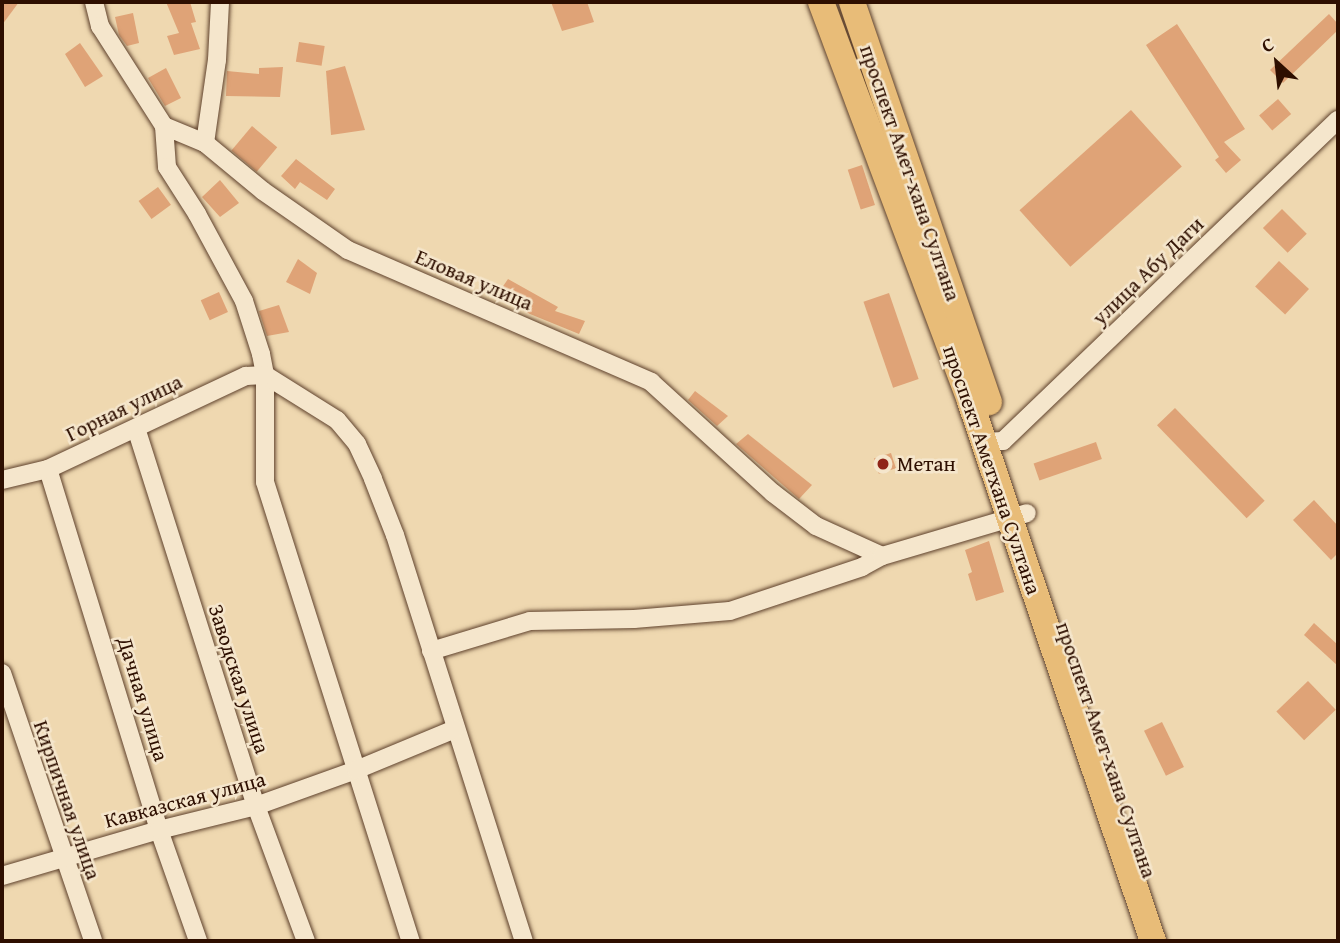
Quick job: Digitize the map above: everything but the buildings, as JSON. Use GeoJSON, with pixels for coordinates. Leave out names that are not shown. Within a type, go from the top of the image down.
{"type":"FeatureCollection","features":[{"type":"Feature","properties":{"kind":"main road","name":"проспект Аметхана Султана"},"geometry":{"type":"LineString","coordinates":[[821,2],[993,442]]}},
{"type":"Feature","properties":{"kind":"main road","name":"проспект Амет-хана Султана"},"geometry":{"type":"LineString","coordinates":[[852,2],[993,442],[1171,941]]}},
{"type":"Feature","properties":{"kind":"main road","name":"проспект Аметхана Султана"},"geometry":{"type":"LineString","coordinates":[[1019,516],[1153,941]]}},
{"type":"Feature","properties":{"kind":"street"},"geometry":{"type":"LineString","coordinates":[[94,2],[100,26],[164,126],[167,167],[197,214],[244,301],[265,375],[265,482],[411,941]]}},
{"type":"Feature","properties":{"kind":"street"},"geometry":{"type":"LineString","coordinates":[[205,143],[217,60],[219,2]]}},
{"type":"Feature","properties":{"kind":"street","name":"улица Абу Даги"},"geometry":{"type":"LineString","coordinates":[[993,442],[1338,120]]}},
{"type":"Feature","properties":{"kind":"street","name":"Еловая улица"},"geometry":{"type":"LineString","coordinates":[[164,126],[205,143],[263,191],[348,250],[651,382],[773,493],[816,526],[882,556]]}},
{"type":"Feature","properties":{"kind":"street"},"geometry":{"type":"LineString","coordinates":[[265,375],[337,420],[357,444],[395,535],[524,941]]}},
{"type":"Feature","properties":{"kind":"street","name":"Горная улица"},"geometry":{"type":"LineString","coordinates":[[2,480],[48,469],[246,376],[265,375]]}},
{"type":"Feature","properties":{"kind":"street","name":"Заводская улица"},"geometry":{"type":"LineString","coordinates":[[136,428],[256,806],[306,941]]}},
{"type":"Feature","properties":{"kind":"street","name":"Дачная улица"},"geometry":{"type":"LineString","coordinates":[[48,469],[159,830],[198,941]]}},
{"type":"Feature","properties":{"kind":"street"},"geometry":{"type":"LineString","coordinates":[[431,651],[530,621],[634,619],[730,611],[862,567],[882,556],[1019,516]]}},
{"type":"Feature","properties":{"kind":"street","name":"Кирпичная улица"},"geometry":{"type":"LineString","coordinates":[[2,673],[93,941]]}},
{"type":"Feature","properties":{"kind":"street","name":"Кавказская улица"},"geometry":{"type":"LineString","coordinates":[[2,876],[159,830],[256,806],[356,770],[455,729]]}},
{"type":"Feature","properties":{"kind":"place","name":"Метан"},"geometry":{"type":"Point","coordinates":[883,464]}}]}
